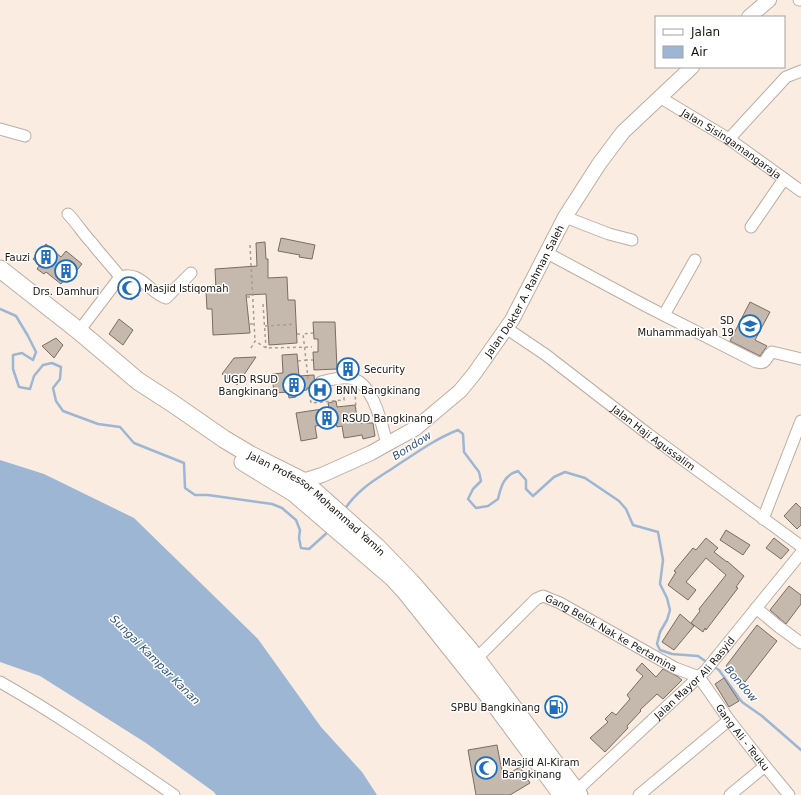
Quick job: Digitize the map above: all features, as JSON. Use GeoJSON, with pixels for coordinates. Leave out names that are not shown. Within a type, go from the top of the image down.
{"type":"FeatureCollection","features":[{"type":"Feature","properties":{"kind":"highway","name":"Jalan Professor Mohammad Yamin"},"geometry":{"type":"LineString","coordinates":[[0,269],[79,331],[138,381],[224,439],[309,487],[323,508],[346,529],[405,591],[495,695],[572,794]]}},
{"type":"Feature","properties":{"kind":"highway","name":"Jalan Professor Mohammad Yamin"},"geometry":{"type":"LineString","coordinates":[[0,276],[131,383],[193,428],[262,474],[323,508]]}},
{"type":"Feature","properties":{"kind":"highway","name":"Jalan Professor Mohammad Yamin"},"geometry":{"type":"LineString","coordinates":[[346,529],[376,546],[412,582],[476,659],[495,695]]}},
{"type":"Feature","properties":{"kind":"main road"},"geometry":{"type":"LineString","coordinates":[[750,16],[765,1]]}},
{"type":"Feature","properties":{"kind":"main road","name":"Jalan Dokter A. Rahman Saleh"},"geometry":{"type":"LineString","coordinates":[[309,487],[322,475],[371,453],[416,428],[460,391],[474,374],[506,328],[565,217],[599,164],[623,132],[661,98],[691,68]]}},
{"type":"Feature","properties":{"kind":"street"},"geometry":{"type":"LineString","coordinates":[[728,140],[786,77],[801,72]]}},
{"type":"Feature","properties":{"kind":"street","name":"Jalan Sisingamangaraja"},"geometry":{"type":"LineString","coordinates":[[661,98],[728,140],[801,191]]}},
{"type":"Feature","properties":{"kind":"street"},"geometry":{"type":"LineString","coordinates":[[0,129],[25,136]]}},
{"type":"Feature","properties":{"kind":"street"},"geometry":{"type":"LineString","coordinates":[[751,227],[784,179]]}},
{"type":"Feature","properties":{"kind":"street"},"geometry":{"type":"LineString","coordinates":[[68,214],[120,277]]}},
{"type":"Feature","properties":{"kind":"street"},"geometry":{"type":"LineString","coordinates":[[565,217],[609,234],[632,240]]}},
{"type":"Feature","properties":{"kind":"street"},"geometry":{"type":"LineString","coordinates":[[547,253],[756,362],[764,362],[770,352],[801,359]]}},
{"type":"Feature","properties":{"kind":"street"},"geometry":{"type":"LineString","coordinates":[[664,315],[695,260]]}},
{"type":"Feature","properties":{"kind":"street"},"geometry":{"type":"LineString","coordinates":[[79,331],[120,277],[126,275],[135,276],[156,293],[166,298],[191,273]]}},
{"type":"Feature","properties":{"kind":"street","name":"Jalan Haji Agussalim"},"geometry":{"type":"LineString","coordinates":[[506,328],[546,355],[648,434],[801,546]]}},
{"type":"Feature","properties":{"kind":"street"},"geometry":{"type":"LineString","coordinates":[[321,382],[348,378],[354,379],[365,387],[373,399],[387,444]]}},
{"type":"Feature","properties":{"kind":"street"},"geometry":{"type":"LineString","coordinates":[[763,518],[801,421]]}},
{"type":"Feature","properties":{"kind":"street","name":"Jalan Mayor Ali Rasyid"},"geometry":{"type":"LineString","coordinates":[[572,794],[702,674],[801,553]]}},
{"type":"Feature","properties":{"kind":"street","name":"Gang Belok Nak ke Pertamina"},"geometry":{"type":"LineString","coordinates":[[476,659],[536,599],[543,596],[560,603],[675,668],[702,674]]}},
{"type":"Feature","properties":{"kind":"street"},"geometry":{"type":"LineString","coordinates":[[756,608],[801,643]]}},
{"type":"Feature","properties":{"kind":"street","name":"Gang Ali - Teuku"},"geometry":{"type":"LineString","coordinates":[[702,674],[729,720],[764,766],[789,795]]}},
{"type":"Feature","properties":{"kind":"street"},"geometry":{"type":"LineString","coordinates":[[0,682],[74,726],[174,795]]}},
{"type":"Feature","properties":{"kind":"street"},"geometry":{"type":"LineString","coordinates":[[639,795],[729,720]]}},
{"type":"Feature","properties":{"kind":"street"},"geometry":{"type":"LineString","coordinates":[[730,795],[764,766]]}},
{"type":"Feature","properties":{"kind":"path"},"geometry":{"type":"LineString","coordinates":[[250,245],[255,324],[255,341],[251,348]]}},
{"type":"Feature","properties":{"kind":"path"},"geometry":{"type":"LineString","coordinates":[[247,297],[253,297]]}},
{"type":"Feature","properties":{"kind":"path"},"geometry":{"type":"LineString","coordinates":[[263,304],[266,348]]}},
{"type":"Feature","properties":{"kind":"path"},"geometry":{"type":"LineString","coordinates":[[250,324],[255,324]]}},
{"type":"Feature","properties":{"kind":"path"},"geometry":{"type":"LineString","coordinates":[[265,326],[297,324]]}},
{"type":"Feature","properties":{"kind":"path"},"geometry":{"type":"LineString","coordinates":[[297,334],[313,333]]}},
{"type":"Feature","properties":{"kind":"path"},"geometry":{"type":"LineString","coordinates":[[303,334],[308,379]]}},
{"type":"Feature","properties":{"kind":"path"},"geometry":{"type":"LineString","coordinates":[[255,341],[266,348],[312,347]]}},
{"type":"Feature","properties":{"kind":"path"},"geometry":{"type":"LineString","coordinates":[[298,361],[313,360]]}},
{"type":"Feature","properties":{"kind":"path"},"geometry":{"type":"LineString","coordinates":[[309,388],[311,403],[344,400],[344,392],[355,392],[356,409]]}},
{"type":"Feature","properties":{"kind":"water","name":"Sungai Kampar Kanan"},"geometry":{"type":"Polygon","coordinates":[[[0,460],[44,474],[134,518],[258,639],[321,727],[362,772],[377,795],[216,795],[214,792],[146,743],[40,676],[0,662],[0,460]]]}},
{"type":"Feature","properties":{"kind":"building"},"geometry":{"type":"Polygon","coordinates":[[[281,238],[315,245],[312,259],[278,251],[281,238]]]}},
{"type":"Feature","properties":{"kind":"building"},"geometry":{"type":"Polygon","coordinates":[[[265,242],[266,259],[268,259],[268,278],[287,277],[288,300],[295,300],[297,343],[269,345],[266,294],[246,295],[250,333],[213,335],[212,309],[207,309],[206,291],[216,290],[215,269],[257,266],[256,243],[265,242]]]}},
{"type":"Feature","properties":{"kind":"building"},"geometry":{"type":"Polygon","coordinates":[[[46,244],[61,257],[66,251],[82,264],[69,280],[66,278],[61,284],[46,272],[44,274],[37,269],[40,265],[33,259],[46,244]]]}},
{"type":"Feature","properties":{"kind":"building","name":"Masjid Istiqomah"},"geometry":{"type":"Polygon","coordinates":[[[124,283],[132,283],[140,288],[141,291],[137,292],[139,295],[131,300],[128,296],[125,298],[120,289],[124,283]]]}},
{"type":"Feature","properties":{"kind":"building","name":"SD Muhammadiyah 19"},"geometry":{"type":"Polygon","coordinates":[[[750,302],[770,312],[755,340],[767,346],[760,356],[730,341],[750,302]]]}},
{"type":"Feature","properties":{"kind":"building"},"geometry":{"type":"Polygon","coordinates":[[[119,319],[133,330],[123,345],[109,334],[119,319]]]}},
{"type":"Feature","properties":{"kind":"building"},"geometry":{"type":"Polygon","coordinates":[[[313,322],[335,322],[337,369],[314,370],[313,352],[318,352],[318,339],[314,339],[313,322]]]}},
{"type":"Feature","properties":{"kind":"building"},"geometry":{"type":"Polygon","coordinates":[[[56,338],[63,345],[54,358],[42,346],[56,338]]]}},
{"type":"Feature","properties":{"kind":"building","name":"UGD RSUD Bangkinang"},"geometry":{"type":"Polygon","coordinates":[[[297,354],[299,376],[314,375],[315,387],[307,388],[307,390],[295,391],[296,397],[289,398],[288,392],[274,393],[272,374],[283,373],[282,355],[297,354]]]}},
{"type":"Feature","properties":{"kind":"building"},"geometry":{"type":"Polygon","coordinates":[[[256,357],[237,385],[222,374],[234,358],[256,357]]]}},
{"type":"Feature","properties":{"kind":"building","name":"RSUD Bangkinang"},"geometry":{"type":"Polygon","coordinates":[[[336,401],[337,407],[355,405],[358,423],[373,423],[375,436],[363,439],[362,435],[344,438],[342,426],[337,427],[336,423],[315,426],[317,438],[301,441],[296,413],[329,408],[328,403],[336,401]]]}},
{"type":"Feature","properties":{"kind":"building"},"geometry":{"type":"Polygon","coordinates":[[[796,503],[801,508],[801,525],[797,529],[784,516],[796,503]]]}},
{"type":"Feature","properties":{"kind":"building"},"geometry":{"type":"Polygon","coordinates":[[[726,530],[750,545],[743,555],[720,540],[726,530]]]}},
{"type":"Feature","properties":{"kind":"building"},"geometry":{"type":"Polygon","coordinates":[[[706,538],[718,548],[714,552],[744,576],[736,587],[738,588],[703,632],[691,623],[700,611],[699,609],[726,575],[706,558],[686,582],[696,590],[688,600],[668,585],[676,572],[674,571],[693,548],[696,550],[706,538]]]}},
{"type":"Feature","properties":{"kind":"building"},"geometry":{"type":"Polygon","coordinates":[[[774,538],[789,550],[781,559],[766,548],[774,538]]]}},
{"type":"Feature","properties":{"kind":"building"},"geometry":{"type":"Polygon","coordinates":[[[789,586],[801,595],[801,604],[786,624],[770,610],[789,586]]]}},
{"type":"Feature","properties":{"kind":"building"},"geometry":{"type":"Polygon","coordinates":[[[680,614],[694,626],[674,650],[662,642],[680,614]]]}},
{"type":"Feature","properties":{"kind":"building"},"geometry":{"type":"Polygon","coordinates":[[[757,625],[777,641],[745,682],[726,666],[757,625]]]}},
{"type":"Feature","properties":{"kind":"building"},"geometry":{"type":"Polygon","coordinates":[[[642,663],[656,677],[663,669],[682,680],[663,699],[657,694],[640,710],[641,711],[627,726],[628,728],[605,752],[590,738],[608,722],[605,719],[612,712],[616,715],[630,699],[627,695],[643,676],[636,670],[642,663]]]}},
{"type":"Feature","properties":{"kind":"building"},"geometry":{"type":"Polygon","coordinates":[[[724,678],[739,701],[729,707],[715,684],[724,678]]]}},
{"type":"Feature","properties":{"kind":"building"},"geometry":{"type":"Polygon","coordinates":[[[497,745],[503,777],[520,767],[530,783],[510,795],[476,795],[468,750],[497,745]]]}},
{"type":"Feature","properties":{"kind":"waterway","name":"Bondow"},"geometry":{"type":"LineString","coordinates":[[0,309],[16,316],[36,352],[33,360],[22,353],[13,355],[13,369],[19,387],[30,389],[34,376],[43,365],[52,363],[61,367],[60,379],[53,388],[56,401],[63,411],[98,424],[120,427],[134,443],[184,463],[185,488],[195,495],[208,495],[272,504],[282,508],[296,520],[300,530],[299,538],[301,548],[309,549],[329,531]]}},
{"type":"Feature","properties":{"kind":"waterway","name":"Bondow"},"geometry":{"type":"LineString","coordinates":[[344,510],[350,502],[374,480],[426,446],[458,430],[463,434],[464,452],[479,472],[481,481],[473,489],[468,499],[476,508],[488,506],[498,499],[502,485],[506,478],[518,471],[526,480],[526,489],[533,496],[554,477],[565,472],[585,478],[619,501],[626,509],[633,525],[658,532],[663,560],[660,584],[667,598],[670,610],[667,620],[660,632],[657,644],[660,650],[672,654],[698,656],[708,663]]}},
{"type":"Feature","properties":{"kind":"waterway","name":"Bondow"},"geometry":{"type":"LineString","coordinates":[[714,667],[719,670],[742,702],[762,716],[801,750]]}},
{"type":"Feature","properties":{"kind":"place","name":"Fauzi"},"geometry":{"type":"Point","coordinates":[46,257]}},
{"type":"Feature","properties":{"kind":"place","name":"Drs. Damhuri"},"geometry":{"type":"Point","coordinates":[66,271]}},
{"type":"Feature","properties":{"kind":"place","name":"Masjid Istiqomah"},"geometry":{"type":"Point","coordinates":[129,288]}},
{"type":"Feature","properties":{"kind":"place","name":"SD Muhammadiyah 19"},"geometry":{"type":"Point","coordinates":[750,326]}},
{"type":"Feature","properties":{"kind":"place","name":"Security"},"geometry":{"type":"Point","coordinates":[348,369]}},
{"type":"Feature","properties":{"kind":"place","name":"UGD RSUD Bangkinang"},"geometry":{"type":"Point","coordinates":[294,385]}},
{"type":"Feature","properties":{"kind":"place","name":"BNN Bangkinang"},"geometry":{"type":"Point","coordinates":[320,390]}},
{"type":"Feature","properties":{"kind":"place","name":"RSUD Bangkinang"},"geometry":{"type":"Point","coordinates":[327,418]}},
{"type":"Feature","properties":{"kind":"place","name":"SPBU Bangkinang"},"geometry":{"type":"Point","coordinates":[556,707]}},
{"type":"Feature","properties":{"kind":"place","name":"Masjid Al-Kiram Bangkinang"},"geometry":{"type":"Point","coordinates":[486,768]}}]}
